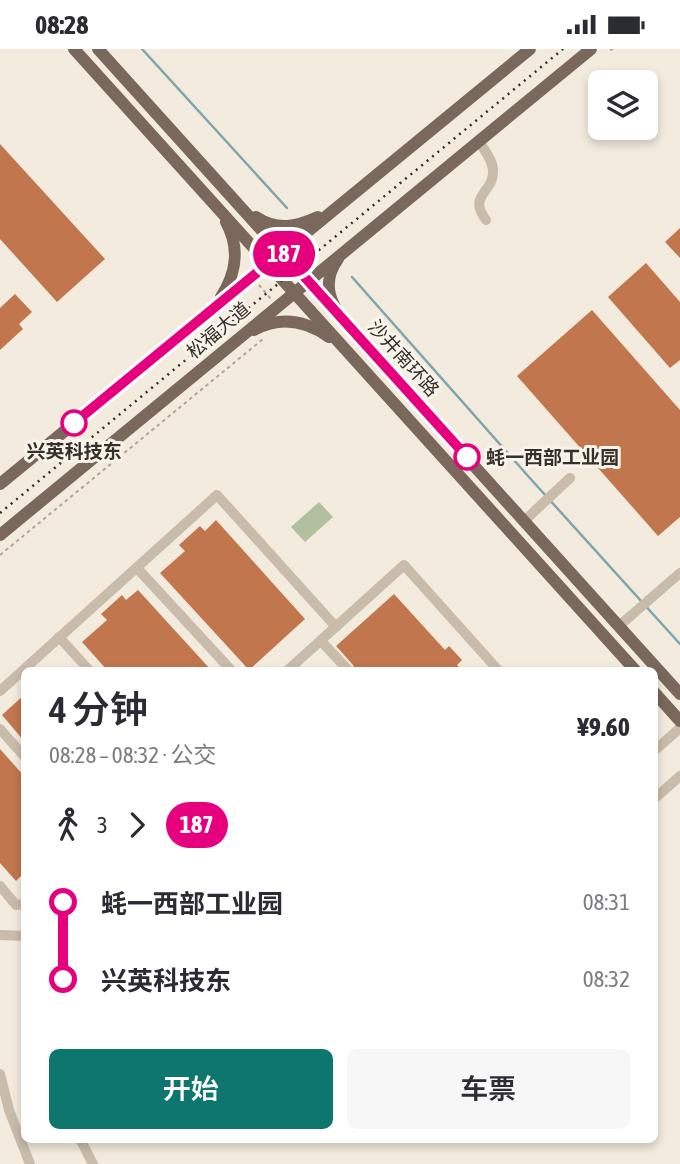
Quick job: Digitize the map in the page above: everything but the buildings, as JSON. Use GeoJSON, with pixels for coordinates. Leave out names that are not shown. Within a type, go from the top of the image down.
{"type":"FeatureCollection","features":[{"type":"Feature","properties":{"kind":"main road","name":"沙井南环路"},"geometry":{"type":"LineString","coordinates":[[74,49],[632,667]]}},
{"type":"Feature","properties":{"kind":"main road","name":"沙井南环路"},"geometry":{"type":"LineString","coordinates":[[98,49],[656,667]]}},
{"type":"Feature","properties":{"kind":"main road","name":"松福大道"},"geometry":{"type":"LineString","coordinates":[[0,484],[530,49]]}},
{"type":"Feature","properties":{"kind":"main road","name":"松福大道"},"geometry":{"type":"LineString","coordinates":[[0,535],[591,49]]}},
{"type":"Feature","properties":{"kind":"main road"},"geometry":{"type":"LineString","coordinates":[[239,205],[267,224],[282,227],[309,221],[334,209]]}},
{"type":"Feature","properties":{"kind":"main road"},"geometry":{"type":"LineString","coordinates":[[215,306],[236,265],[230,231],[219,209]]}},
{"type":"Feature","properties":{"kind":"main road"},"geometry":{"type":"LineString","coordinates":[[343,319],[332,303],[329,289],[330,273],[347,248]]}},
{"type":"Feature","properties":{"kind":"main road"},"geometry":{"type":"LineString","coordinates":[[238,338],[274,322],[292,321],[320,331],[348,353]]}},
{"type":"Feature","properties":{"kind":"main road","name":"沙井南环路"},"geometry":{"type":"LineString","coordinates":[[658,669],[680,694]]}},
{"type":"Feature","properties":{"kind":"main road"},"geometry":{"type":"LineString","coordinates":[[658,696],[680,720]]}},
{"type":"Feature","properties":{"kind":"street"},"geometry":{"type":"LineString","coordinates":[[479,141],[492,163],[494,174],[479,200],[479,208],[486,220]]}},
{"type":"Feature","properties":{"kind":"street"},"geometry":{"type":"LineString","coordinates":[[524,521],[570,478]]}},
{"type":"Feature","properties":{"kind":"street"},"geometry":{"type":"LineString","coordinates":[[26,667],[217,495],[336,627]]}},
{"type":"Feature","properties":{"kind":"street"},"geometry":{"type":"LineString","coordinates":[[291,667],[404,565],[495,667]]}},
{"type":"Feature","properties":{"kind":"street"},"geometry":{"type":"LineString","coordinates":[[136,568],[228,667]]}},
{"type":"Feature","properties":{"kind":"street"},"geometry":{"type":"LineString","coordinates":[[619,626],[680,573]]}},
{"type":"Feature","properties":{"kind":"street"},"geometry":{"type":"LineString","coordinates":[[59,637],[86,667]]}},
{"type":"Feature","properties":{"kind":"street"},"geometry":{"type":"LineString","coordinates":[[321,641],[345,667]]}},
{"type":"Feature","properties":{"kind":"street"},"geometry":{"type":"LineString","coordinates":[[0,691],[21,672]]}},
{"type":"Feature","properties":{"kind":"street"},"geometry":{"type":"LineString","coordinates":[[658,747],[680,727]]}},
{"type":"Feature","properties":{"kind":"street"},"geometry":{"type":"LineString","coordinates":[[0,729],[21,753]]}},
{"type":"Feature","properties":{"kind":"street"},"geometry":{"type":"LineString","coordinates":[[658,795],[680,776]]}},
{"type":"Feature","properties":{"kind":"street"},"geometry":{"type":"LineString","coordinates":[[0,886],[16,905],[21,904]]}},
{"type":"Feature","properties":{"kind":"street"},"geometry":{"type":"LineString","coordinates":[[0,935],[21,936]]}},
{"type":"Feature","properties":{"kind":"street"},"geometry":{"type":"LineString","coordinates":[[0,1074],[9,1110],[21,1141]]}},
{"type":"Feature","properties":{"kind":"street"},"geometry":{"type":"LineString","coordinates":[[22,1143],[30,1164]]}},
{"type":"Feature","properties":{"kind":"street"},"geometry":{"type":"LineString","coordinates":[[82,1143],[93,1164]]}},
{"type":"Feature","properties":{"kind":"path"},"geometry":{"type":"LineString","coordinates":[[296,248],[312,266]]}},
{"type":"Feature","properties":{"kind":"path"},"geometry":{"type":"LineString","coordinates":[[258,284],[272,300]]}},
{"type":"Feature","properties":{"kind":"path"},"geometry":{"type":"LineString","coordinates":[[0,555],[266,336]]}},
{"type":"Feature","properties":{"kind":"green space"},"geometry":{"type":"Polygon","coordinates":[[[319,502],[333,517],[305,542],[291,527],[319,502]]]}},
{"type":"Feature","properties":{"kind":"waterway"},"geometry":{"type":"LineString","coordinates":[[142,49],[287,208]]}},
{"type":"Feature","properties":{"kind":"waterway"},"geometry":{"type":"LineString","coordinates":[[352,277],[680,644]]}},
{"type":"Feature","properties":{"kind":"railway"},"geometry":{"type":"LineString","coordinates":[[0,513],[563,49]]}},
{"type":"Feature","properties":{"kind":"bus line","name":"187"},"geometry":{"type":"LineString","coordinates":[[74,423],[282,252],[467,457]]}},
{"type":"Feature","properties":{"kind":"place","name":"兴英科技东"},"geometry":{"type":"Point","coordinates":[74,423]}},
{"type":"Feature","properties":{"kind":"place","name":"蚝一西部工业园"},"geometry":{"type":"Point","coordinates":[467,457]}}]}
